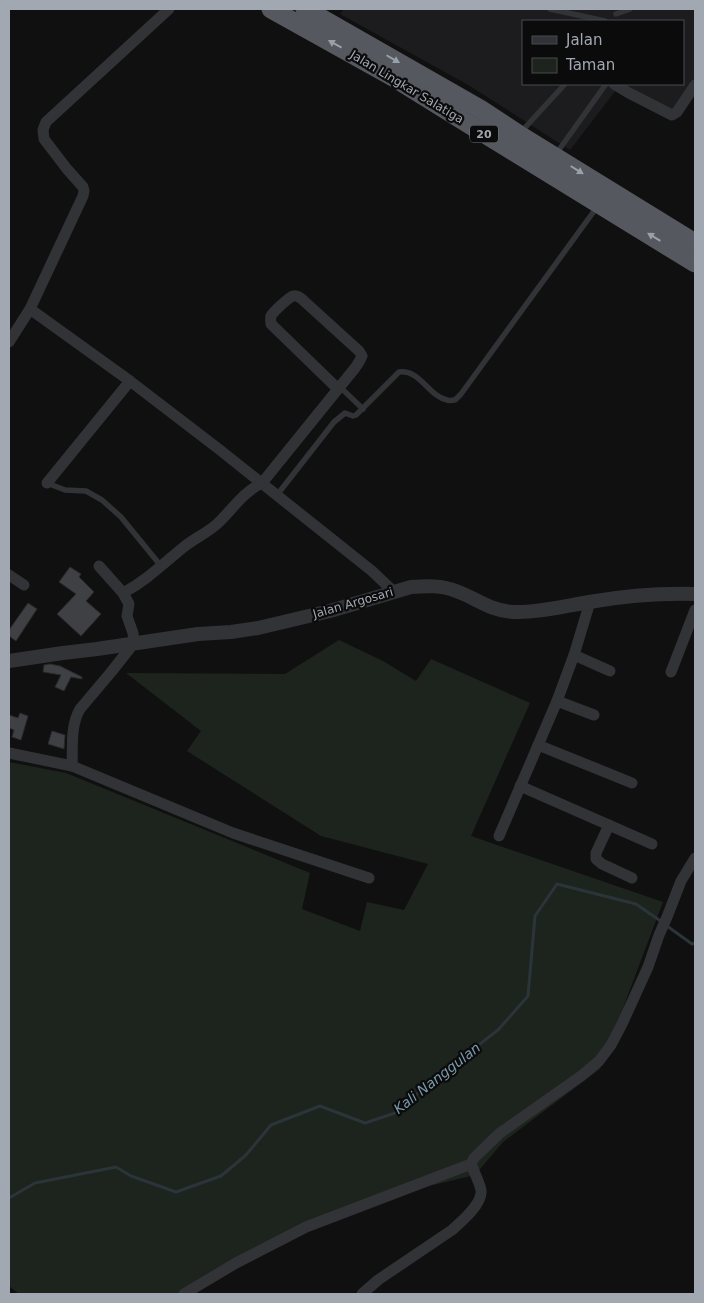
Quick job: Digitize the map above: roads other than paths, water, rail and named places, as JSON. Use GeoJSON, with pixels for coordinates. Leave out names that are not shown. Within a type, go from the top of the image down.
{"type":"FeatureCollection","features":[{"type":"Feature","properties":{"kind":"highway","name":"Jalan Lingkar Salatiga"},"geometry":{"type":"LineString","coordinates":[[271,9],[514,142],[599,204],[695,262]]}},
{"type":"Feature","properties":{"kind":"highway","name":"Jalan Lingkar Salatiga"},"geometry":{"type":"LineString","coordinates":[[305,9],[480,109],[514,142],[555,156],[695,243]]}},
{"type":"Feature","properties":{"kind":"street"},"geometry":{"type":"LineString","coordinates":[[9,342],[30,309],[84,191],[83,187],[44,139],[43,130],[46,122],[169,9]]}},
{"type":"Feature","properties":{"kind":"street"},"geometry":{"type":"LineString","coordinates":[[616,85],[672,115],[677,112],[695,85]]}},
{"type":"Feature","properties":{"kind":"street"},"geometry":{"type":"LineString","coordinates":[[123,592],[142,582],[185,546],[208,531],[251,488],[262,483],[339,388],[362,357],[298,296],[288,299],[272,314],[271,324],[339,388]]}},
{"type":"Feature","properties":{"kind":"street"},"geometry":{"type":"LineString","coordinates":[[30,309],[130,381],[262,483],[372,571],[394,592]]}},
{"type":"Feature","properties":{"kind":"street"},"geometry":{"type":"LineString","coordinates":[[47,483],[130,381]]}},
{"type":"Feature","properties":{"kind":"street"},"geometry":{"type":"LineString","coordinates":[[72,766],[76,715],[134,643],[133,633],[127,616],[129,604],[123,592],[99,566]]}},
{"type":"Feature","properties":{"kind":"street"},"geometry":{"type":"LineString","coordinates":[[9,575],[24,585]]}},
{"type":"Feature","properties":{"kind":"street","name":"Jalan Argosari"},"geometry":{"type":"LineString","coordinates":[[9,661],[198,634],[258,628],[345,607],[411,587],[441,586],[456,590],[497,609],[512,612],[532,611],[654,594],[695,594]]}},
{"type":"Feature","properties":{"kind":"street"},"geometry":{"type":"LineString","coordinates":[[499,836],[557,701],[574,655],[590,602]]}},
{"type":"Feature","properties":{"kind":"street"},"geometry":{"type":"LineString","coordinates":[[672,672],[695,610]]}},
{"type":"Feature","properties":{"kind":"street"},"geometry":{"type":"LineString","coordinates":[[574,655],[610,671]]}},
{"type":"Feature","properties":{"kind":"street"},"geometry":{"type":"LineString","coordinates":[[557,701],[594,715]]}},
{"type":"Feature","properties":{"kind":"street"},"geometry":{"type":"LineString","coordinates":[[538,745],[632,783]]}},
{"type":"Feature","properties":{"kind":"street"},"geometry":{"type":"LineString","coordinates":[[9,753],[72,766],[234,833],[369,878]]}},
{"type":"Feature","properties":{"kind":"street"},"geometry":{"type":"LineString","coordinates":[[520,786],[652,844]]}},
{"type":"Feature","properties":{"kind":"street"},"geometry":{"type":"LineString","coordinates":[[609,824],[596,853],[596,859],[602,864],[632,878]]}},
{"type":"Feature","properties":{"kind":"street"},"geometry":{"type":"LineString","coordinates":[[184,1294],[236,1263],[306,1227],[471,1164],[478,1153],[500,1133],[581,1076],[599,1061],[611,1045],[622,1024],[648,967],[680,881],[695,858]]}},
{"type":"Feature","properties":{"kind":"street"},"geometry":{"type":"LineString","coordinates":[[362,1294],[378,1280],[452,1230],[473,1208],[478,1202],[481,1190],[471,1164]]}},
{"type":"Feature","properties":{"kind":"lane"},"geometry":{"type":"LineString","coordinates":[[550,9],[600,20]]}},
{"type":"Feature","properties":{"kind":"lane"},"geometry":{"type":"LineString","coordinates":[[617,11],[630,9]]}},
{"type":"Feature","properties":{"kind":"lane"},"geometry":{"type":"LineString","coordinates":[[514,142],[564,85]]}},
{"type":"Feature","properties":{"kind":"lane"},"geometry":{"type":"LineString","coordinates":[[555,156],[605,85]]}},
{"type":"Feature","properties":{"kind":"lane"},"geometry":{"type":"LineString","coordinates":[[277,495],[334,422],[345,413],[356,416],[399,372],[406,371],[415,376],[437,395],[446,400],[455,400],[599,204]]}},
{"type":"Feature","properties":{"kind":"lane"},"geometry":{"type":"LineString","coordinates":[[339,388],[363,409]]}},
{"type":"Feature","properties":{"kind":"lane"},"geometry":{"type":"LineString","coordinates":[[47,483],[65,490],[86,491],[102,500],[121,517],[161,566]]}},
{"type":"Feature","properties":{"kind":"waterway","name":"Kali Nanggulan"},"geometry":{"type":"LineString","coordinates":[[9,1198],[35,1183],[116,1167],[131,1176],[176,1192],[221,1176],[246,1155],[271,1125],[320,1106],[365,1123],[395,1113],[432,1081],[498,1030],[528,996],[535,916],[557,884],[636,904],[662,922]]}},
{"type":"Feature","properties":{"kind":"waterway","name":"Kali Nanggulan"},"geometry":{"type":"LineString","coordinates":[[667,926],[692,944],[695,943]]}}]}
